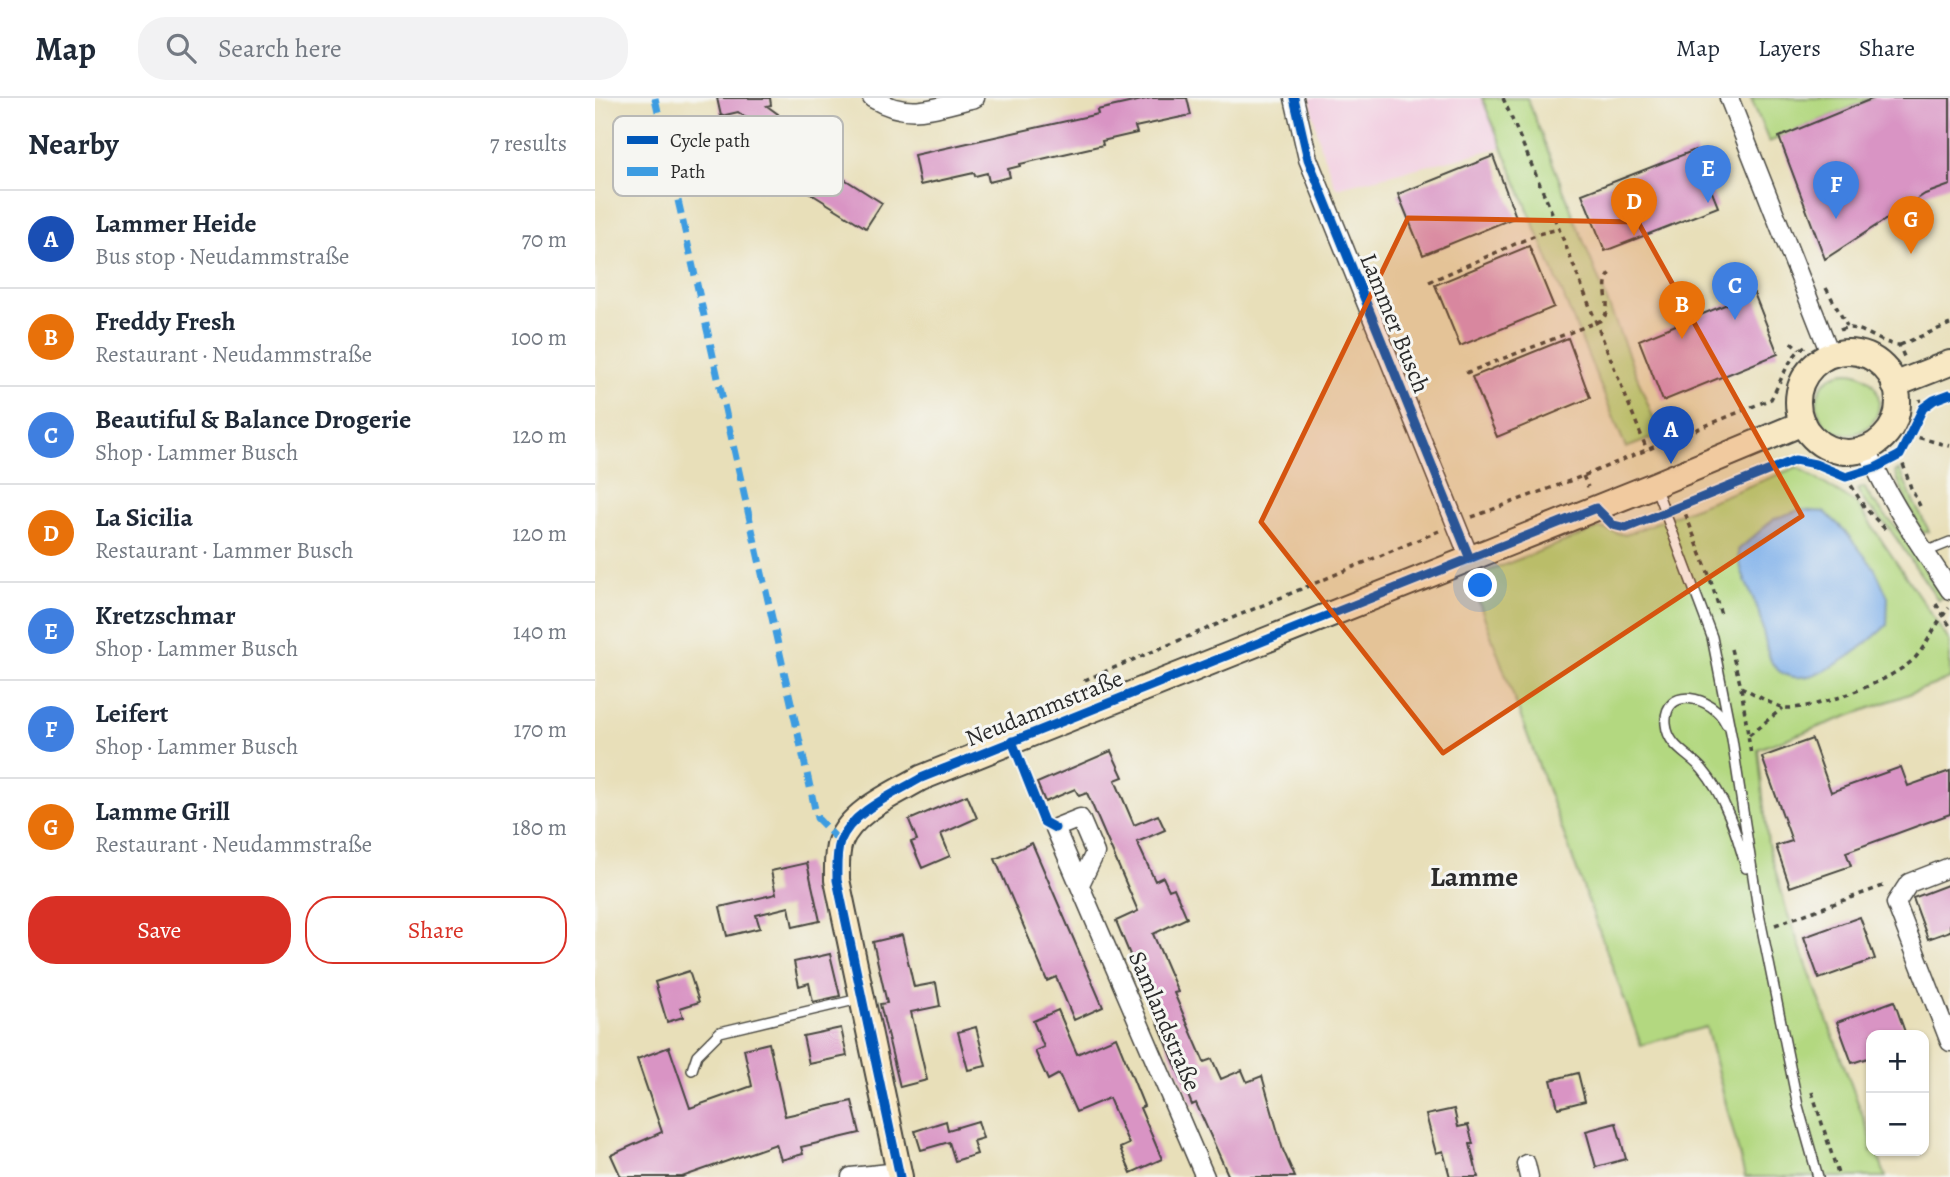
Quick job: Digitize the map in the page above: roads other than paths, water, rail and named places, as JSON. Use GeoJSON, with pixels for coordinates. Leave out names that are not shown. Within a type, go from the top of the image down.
{"type":"FeatureCollection","features":[{"type":"Feature","properties":{"kind":"main road"},"geometry":{"type":"LineString","coordinates":[[1849,353],[1868,357],[1882,366],[1894,385],[1898,404],[1894,421],[1871,458],[1826,447],[1813,438],[1803,423],[1798,402],[1803,382],[1814,366],[1831,356],[1849,353]]}},
{"type":"Feature","properties":{"kind":"main road"},"geometry":{"type":"LineString","coordinates":[[1894,385],[1950,363]]}},
{"type":"Feature","properties":{"kind":"main road","name":"Neudammstraße"},"geometry":{"type":"LineString","coordinates":[[899,1175],[837,880],[840,842],[858,817],[921,778],[1803,423]]}},
{"type":"Feature","properties":{"kind":"street"},"geometry":{"type":"LineString","coordinates":[[872,98],[887,107],[907,113],[975,98]]}},
{"type":"Feature","properties":{"kind":"street","name":"Lammer Busch"},"geometry":{"type":"LineString","coordinates":[[1294,98],[1308,159],[1470,559]]}},
{"type":"Feature","properties":{"kind":"street"},"geometry":{"type":"LineString","coordinates":[[1729,98],[1831,356]]}},
{"type":"Feature","properties":{"kind":"street"},"geometry":{"type":"LineString","coordinates":[[1871,458],[1899,512],[1950,590]]}},
{"type":"Feature","properties":{"kind":"street"},"geometry":{"type":"LineString","coordinates":[[1950,867],[1909,883],[1896,903],[1950,1042]]}},
{"type":"Feature","properties":{"kind":"street","name":"Samlandstraße"},"geometry":{"type":"LineString","coordinates":[[1080,884],[1205,1177]]}},
{"type":"Feature","properties":{"kind":"street"},"geometry":{"type":"LineString","coordinates":[[851,1177],[899,1175]]}},
{"type":"Feature","properties":{"kind":"lane"},"geometry":{"type":"LineString","coordinates":[[1654,485],[1712,637],[1732,739],[1758,909],[1798,1106],[1818,1177]]}},
{"type":"Feature","properties":{"kind":"lane"},"geometry":{"type":"LineString","coordinates":[[1926,552],[1950,542]]}},
{"type":"Feature","properties":{"kind":"lane"},"geometry":{"type":"LineString","coordinates":[[1732,739],[1724,720],[1714,707],[1703,701],[1683,699],[1672,706],[1667,714],[1667,728],[1672,741],[1702,769],[1736,830],[1758,909]]}},
{"type":"Feature","properties":{"kind":"lane"},"geometry":{"type":"LineString","coordinates":[[692,1070],[697,1055],[720,1031],[861,999]]}},
{"type":"Feature","properties":{"kind":"water"},"geometry":{"type":"Polygon","coordinates":[[[1799,510],[1825,512],[1844,530],[1875,569],[1888,597],[1887,625],[1877,634],[1832,667],[1798,677],[1784,674],[1770,659],[1760,616],[1744,577],[1738,550],[1774,519],[1799,510]]]}},
{"type":"Feature","properties":{"kind":"place","name":"Kretzschmar"},"geometry":{"type":"Point","coordinates":[1708,203]}},
{"type":"Feature","properties":{"kind":"place","name":"Leifert"},"geometry":{"type":"Point","coordinates":[1836,219]}},
{"type":"Feature","properties":{"kind":"place","name":"La Sicilia"},"geometry":{"type":"Point","coordinates":[1634,236]}},
{"type":"Feature","properties":{"kind":"place","name":"Lamme Grill"},"geometry":{"type":"Point","coordinates":[1911,254]}},
{"type":"Feature","properties":{"kind":"place","name":"Beautiful & Balance Drogerie"},"geometry":{"type":"Point","coordinates":[1735,320]}},
{"type":"Feature","properties":{"kind":"place","name":"Freddy Fresh"},"geometry":{"type":"Point","coordinates":[1682,339]}},
{"type":"Feature","properties":{"kind":"place","name":"Lammer Heide"},"geometry":{"type":"Point","coordinates":[1671,464]}},
{"type":"Feature","properties":{"kind":"district","name":"Lamme"},"geometry":{"type":"Point","coordinates":[1474,877]}}]}
